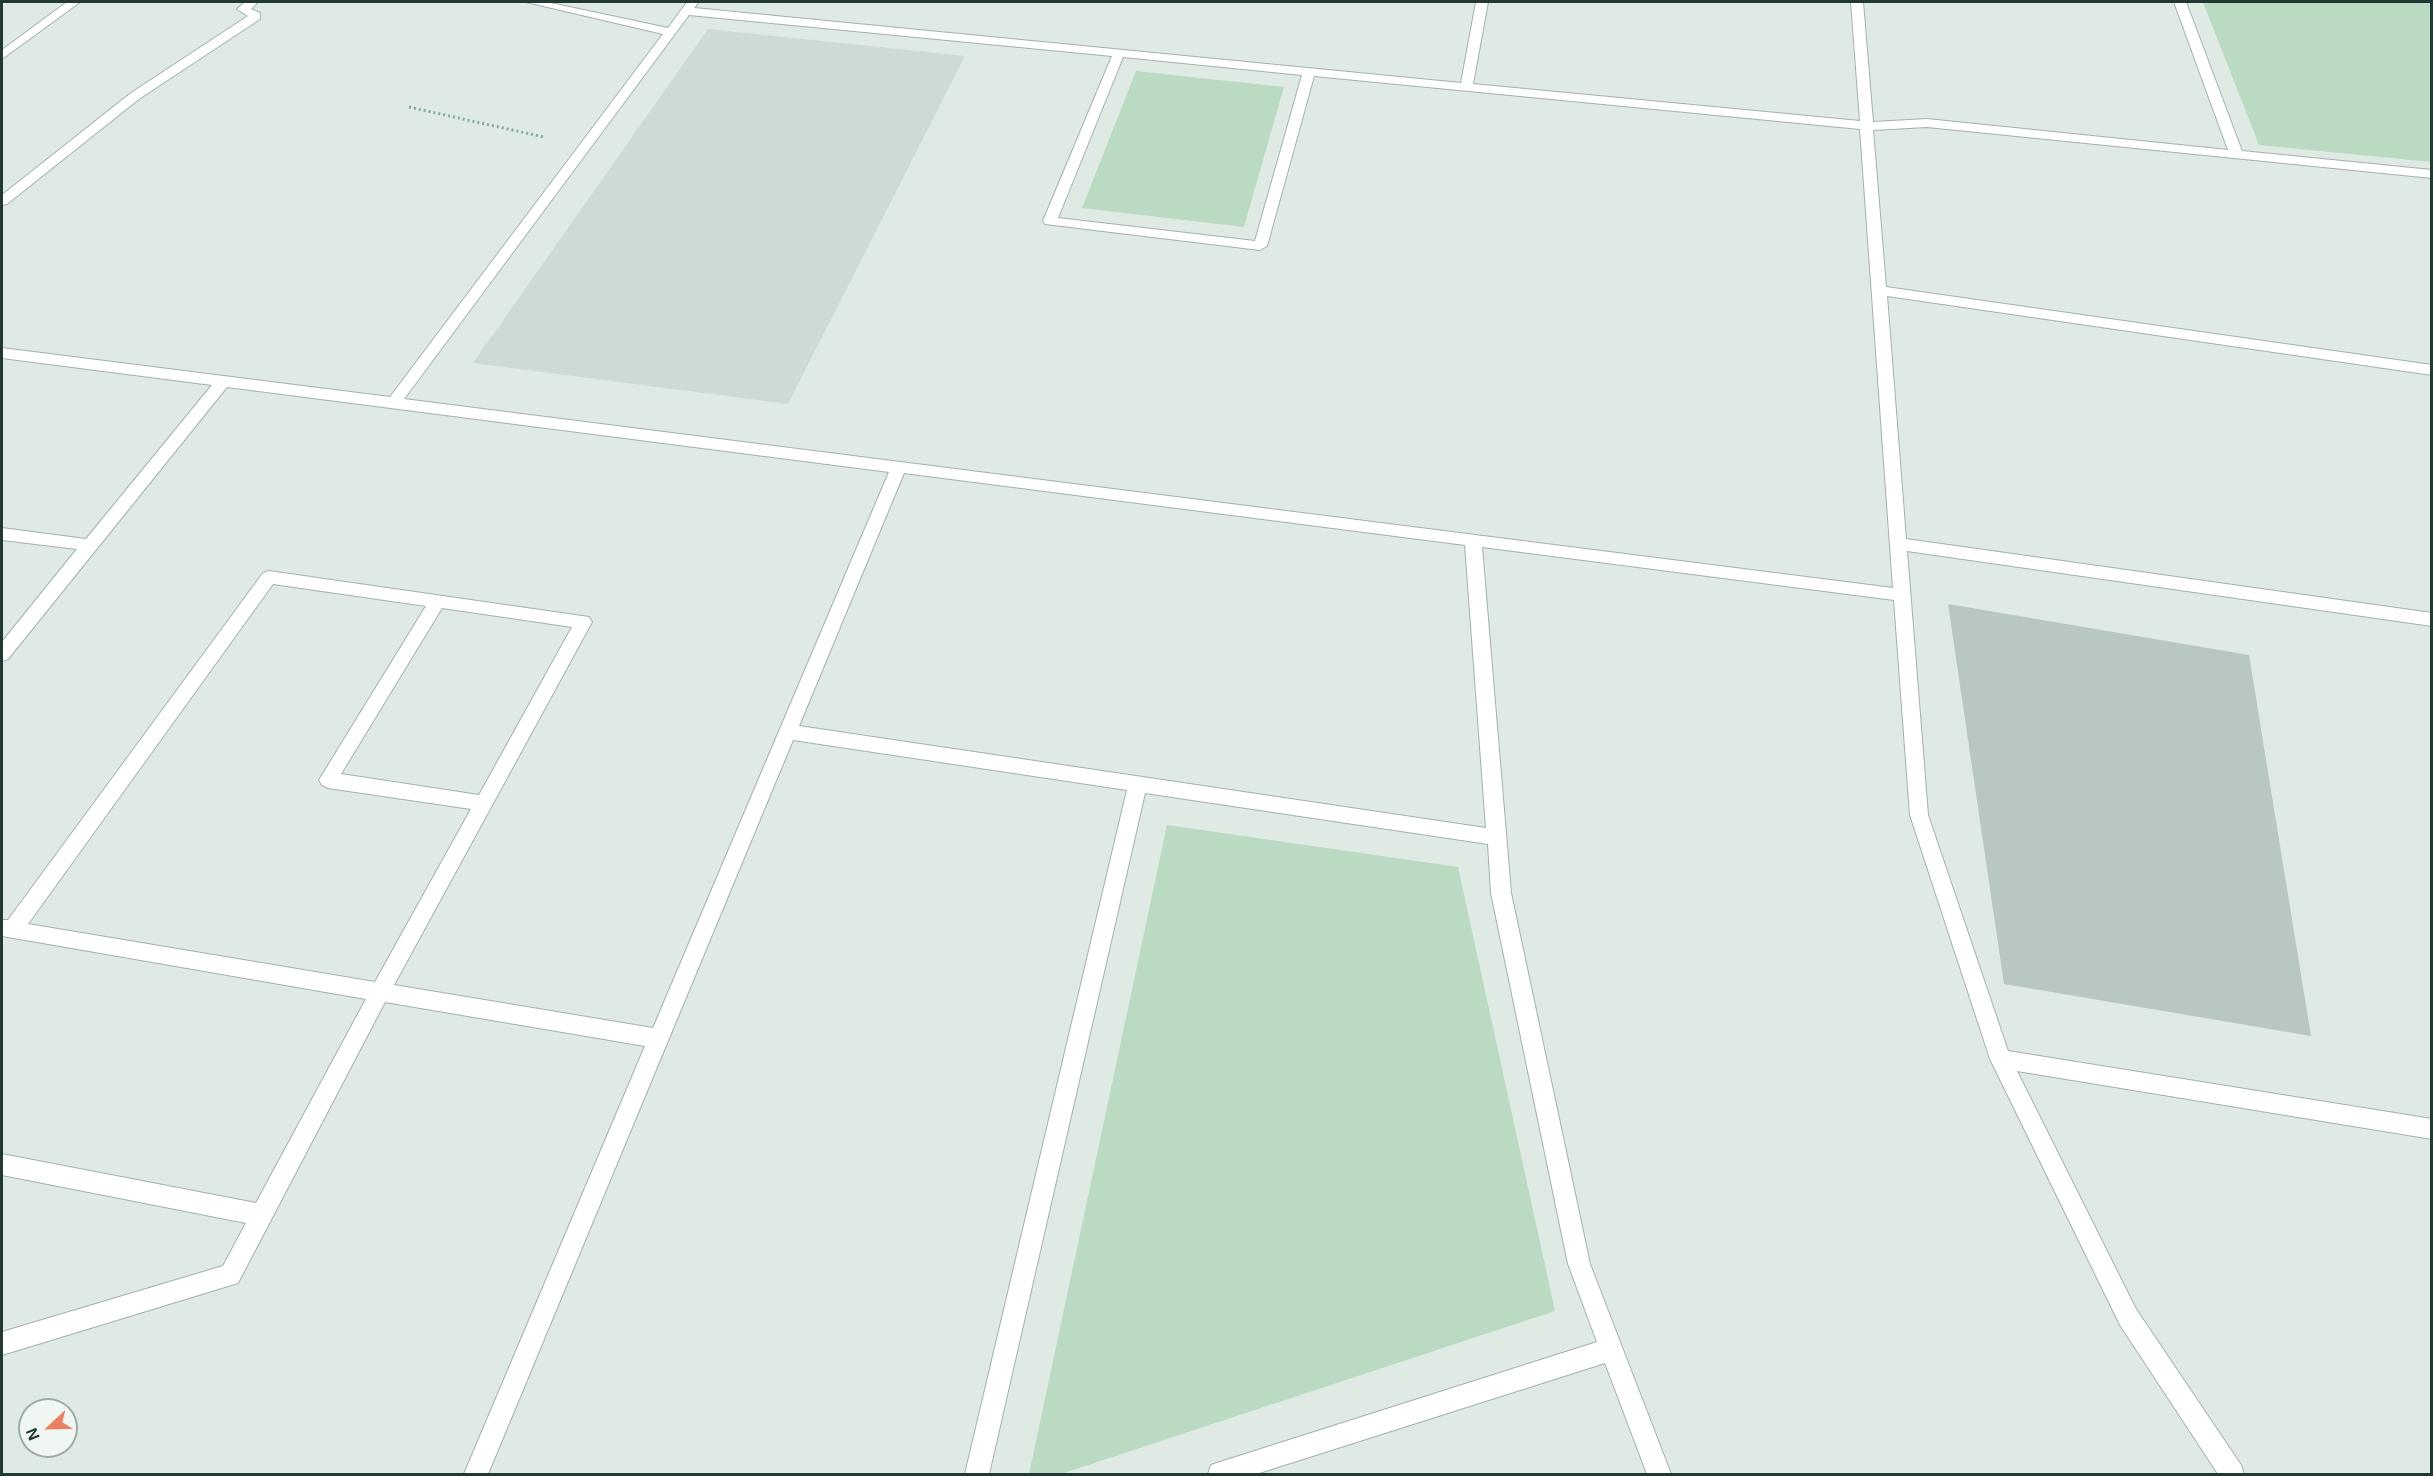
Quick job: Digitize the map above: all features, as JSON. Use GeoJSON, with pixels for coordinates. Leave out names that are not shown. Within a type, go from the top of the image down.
{"type":"FeatureCollection","features":[{"type":"Feature","properties":{"kind":"street"},"geometry":{"type":"LineString","coordinates":[[2,55],[74,2]]}},
{"type":"Feature","properties":{"kind":"street"},"geometry":{"type":"LineString","coordinates":[[2,201],[135,96],[256,16],[243,9],[252,2]]}},
{"type":"Feature","properties":{"kind":"street"},"geometry":{"type":"LineString","coordinates":[[532,2],[670,32]]}},
{"type":"Feature","properties":{"kind":"street"},"geometry":{"type":"LineString","coordinates":[[1466,87],[1482,2]]}},
{"type":"Feature","properties":{"kind":"street"},"geometry":{"type":"LineString","coordinates":[[1857,2],[1919,816],[2000,1059],[2128,1317],[2232,1474]]}},
{"type":"Feature","properties":{"kind":"street"},"geometry":{"type":"LineString","coordinates":[[2180,2],[2237,155]]}},
{"type":"Feature","properties":{"kind":"street"},"geometry":{"type":"LineString","coordinates":[[394,402],[690,6],[1119,53],[1867,126],[1927,123],[2432,174]]}},
{"type":"Feature","properties":{"kind":"street"},"geometry":{"type":"LineString","coordinates":[[1119,53],[1050,221],[1260,246],[1309,72]]}},
{"type":"Feature","properties":{"kind":"street"},"geometry":{"type":"LineString","coordinates":[[1880,291],[2432,370]]}},
{"type":"Feature","properties":{"kind":"street"},"geometry":{"type":"LineString","coordinates":[[2,353],[1902,595]]}},
{"type":"Feature","properties":{"kind":"street"},"geometry":{"type":"LineString","coordinates":[[2,654],[223,381]]}},
{"type":"Feature","properties":{"kind":"street"},"geometry":{"type":"LineString","coordinates":[[476,1474],[898,467]]}},
{"type":"Feature","properties":{"kind":"street"},"geometry":{"type":"LineString","coordinates":[[2,534],[90,545]]}},
{"type":"Feature","properties":{"kind":"street"},"geometry":{"type":"LineString","coordinates":[[1473,540],[1501,893],[1579,1264],[1659,1474]]}},
{"type":"Feature","properties":{"kind":"street"},"geometry":{"type":"LineString","coordinates":[[1898,544],[2432,620]]}},
{"type":"Feature","properties":{"kind":"street"},"geometry":{"type":"LineString","coordinates":[[2,1344],[230,1275],[380,992],[583,622],[269,577],[7,928],[380,992],[659,1039]]}},
{"type":"Feature","properties":{"kind":"street"},"geometry":{"type":"LineString","coordinates":[[438,601],[328,780],[484,803]]}},
{"type":"Feature","properties":{"kind":"street"},"geometry":{"type":"LineString","coordinates":[[788,732],[1496,837]]}},
{"type":"Feature","properties":{"kind":"street"},"geometry":{"type":"LineString","coordinates":[[977,1474],[1138,784]]}},
{"type":"Feature","properties":{"kind":"street"},"geometry":{"type":"LineString","coordinates":[[2000,1059],[2432,1129]]}},
{"type":"Feature","properties":{"kind":"street"},"geometry":{"type":"LineString","coordinates":[[2,1164],[262,1215]]}},
{"type":"Feature","properties":{"kind":"street"},"geometry":{"type":"LineString","coordinates":[[1220,1474],[1612,1348]]}},
{"type":"Feature","properties":{"kind":"path"},"geometry":{"type":"LineString","coordinates":[[409,108],[586,146]]}},
{"type":"Feature","properties":{"kind":"shaded area"},"geometry":{"type":"Polygon","coordinates":[[[708,29],[965,56],[788,404],[473,363],[708,29]]]}},
{"type":"Feature","properties":{"kind":"green space"},"geometry":{"type":"Polygon","coordinates":[[[2203,2],[2431,2],[2431,162],[2259,145],[2203,2]]]}},
{"type":"Feature","properties":{"kind":"green space"},"geometry":{"type":"Polygon","coordinates":[[[1136,71],[1284,87],[1244,227],[1082,208],[1136,71]]]}},
{"type":"Feature","properties":{"kind":"green space"},"geometry":{"type":"Polygon","coordinates":[[[1167,825],[1458,867],[1555,1311],[1061,1474],[1029,1474],[1167,825]]]}},
{"type":"Feature","properties":{"kind":"building"},"geometry":{"type":"Polygon","coordinates":[[[1948,604],[2249,655],[2311,1036],[2004,984],[1948,604]]]}}]}
